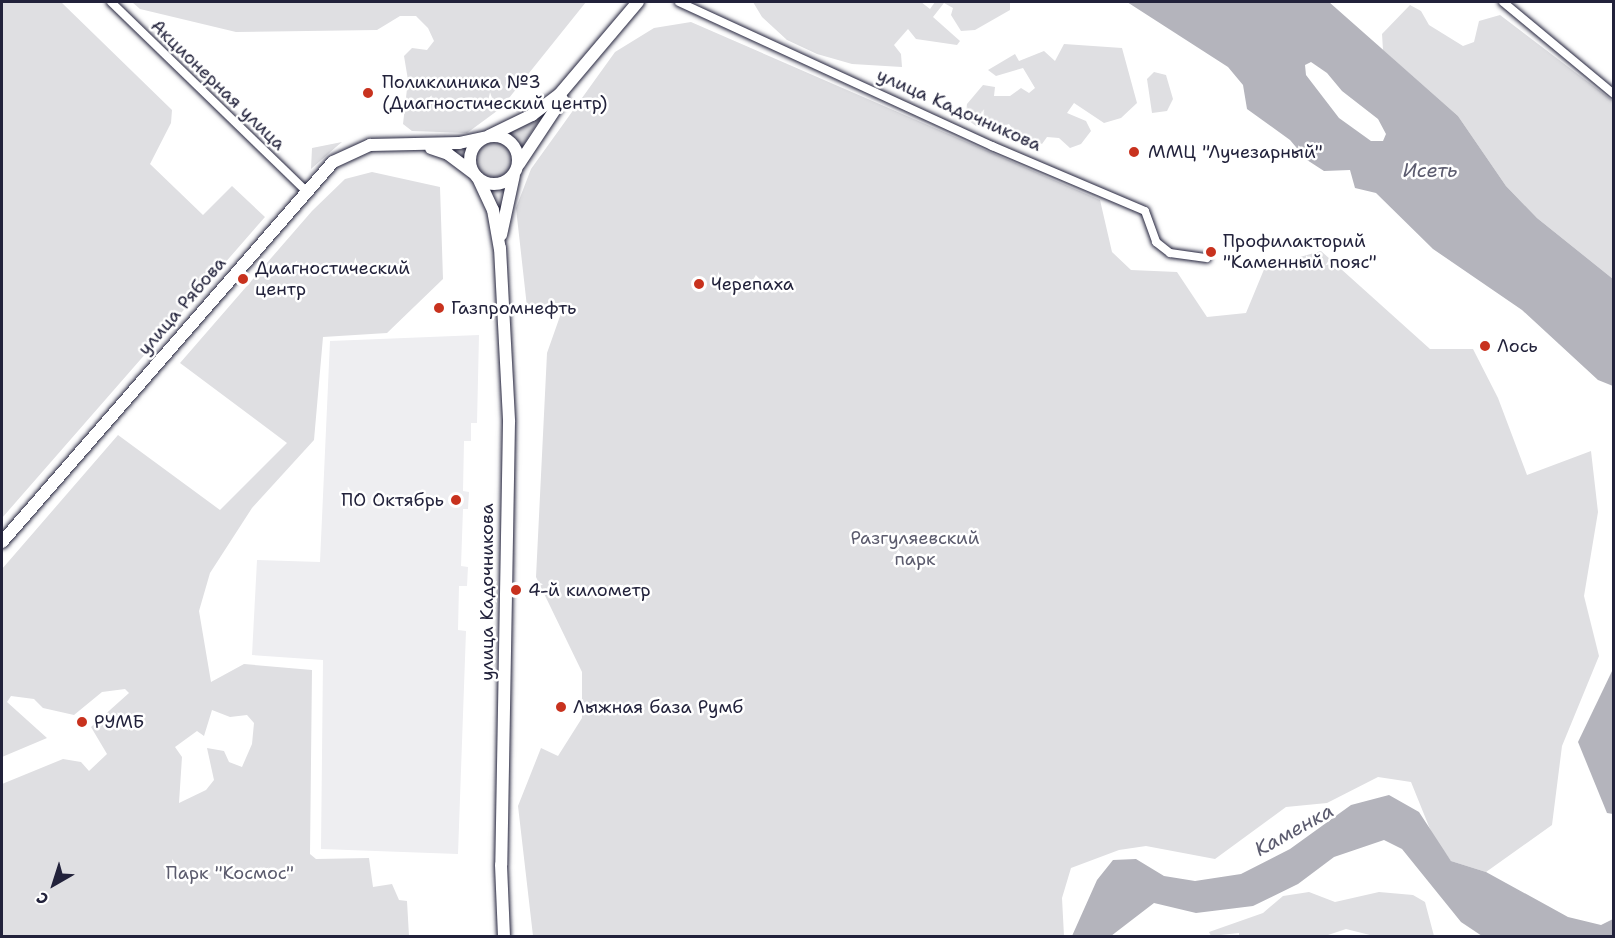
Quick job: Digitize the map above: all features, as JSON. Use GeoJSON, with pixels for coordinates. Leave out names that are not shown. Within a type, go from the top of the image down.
{"type":"FeatureCollection","features":[{"type":"Feature","properties":{"kind":"main road"},"geometry":{"type":"LineString","coordinates":[[418,145],[448,154],[476,176],[500,184],[517,169],[577,78],[638,2]]}},
{"type":"Feature","properties":{"kind":"main road"},"geometry":{"type":"LineString","coordinates":[[500,248],[493,210],[476,176],[470,157],[486,137],[546,106],[577,78]]}},
{"type":"Feature","properties":{"kind":"main road"},"geometry":{"type":"LineString","coordinates":[[418,145],[486,137],[511,142],[517,169],[500,248]]}},
{"type":"Feature","properties":{"kind":"main road","name":"улица Рябова"},"geometry":{"type":"LineString","coordinates":[[2,542],[305,190],[333,162],[353,150],[380,145],[418,145]]}},
{"type":"Feature","properties":{"kind":"main road","name":"улица Кадочникова"},"geometry":{"type":"LineString","coordinates":[[500,248],[509,422],[501,865],[504,936]]}},
{"type":"Feature","properties":{"kind":"street","name":"Акционерная улица"},"geometry":{"type":"LineString","coordinates":[[111,2],[305,190]]}},
{"type":"Feature","properties":{"kind":"street","name":"улица Кадочникова"},"geometry":{"type":"LineString","coordinates":[[679,2],[992,146],[1145,211],[1156,242],[1170,253],[1207,258]]}},
{"type":"Feature","properties":{"kind":"street"},"geometry":{"type":"LineString","coordinates":[[1503,2],[1614,94]]}},
{"type":"Feature","properties":{"kind":"shaded area"},"geometry":{"type":"Polygon","coordinates":[[[479,335],[477,423],[471,423],[471,441],[464,441],[463,491],[469,492],[468,509],[463,509],[461,566],[468,567],[467,586],[459,586],[458,630],[466,631],[458,854],[321,849],[323,660],[252,655],[257,560],[320,562],[330,341],[479,335]]]}},
{"type":"Feature","properties":{"kind":"green space"},"geometry":{"type":"Polygon","coordinates":[[[2,2],[61,2],[172,110],[171,123],[150,164],[203,215],[232,186],[265,217],[2,518],[2,2]]]}},
{"type":"Feature","properties":{"kind":"green space"},"geometry":{"type":"Polygon","coordinates":[[[132,2],[586,2],[501,108],[467,133],[412,131],[403,124],[408,80],[404,56],[412,48],[427,50],[434,41],[428,28],[416,16],[400,16],[377,30],[236,32],[140,9],[132,2]]]}},
{"type":"Feature","properties":{"kind":"green space"},"geometry":{"type":"Polygon","coordinates":[[[753,2],[921,2],[930,9],[935,2],[1010,2],[1010,10],[975,30],[961,31],[951,15],[953,8],[944,3],[933,17],[960,41],[957,45],[916,39],[908,29],[894,45],[901,54],[902,67],[852,64],[817,54],[787,40],[762,17],[753,2]]]}},
{"type":"Feature","properties":{"kind":"green space"},"geometry":{"type":"Polygon","coordinates":[[[1410,5],[1421,11],[1429,25],[1463,46],[1474,42],[1479,21],[1500,15],[1613,101],[1613,279],[1537,218],[1506,186],[1458,116],[1383,50],[1382,34],[1410,5]]]}},
{"type":"Feature","properties":{"kind":"green space","name":"Разгуляевский парк"},"geometry":{"type":"Polygon","coordinates":[[[691,22],[1100,200],[1112,252],[1131,270],[1177,272],[1207,317],[1246,313],[1265,267],[1321,251],[1430,349],[1473,349],[1498,398],[1527,475],[1591,451],[1598,512],[1584,596],[1599,656],[1562,746],[1552,825],[1486,872],[1451,861],[1432,834],[1411,782],[1378,777],[1327,803],[1286,807],[1215,859],[1146,846],[1119,850],[1071,868],[1062,898],[1064,936],[533,936],[518,806],[541,748],[558,756],[582,718],[582,672],[536,577],[547,353],[565,302],[527,307],[516,208],[531,169],[615,52],[654,28],[691,22]]]}},
{"type":"Feature","properties":{"kind":"green space"},"geometry":{"type":"Polygon","coordinates":[[[1064,44],[1122,48],[1137,103],[1121,118],[1104,123],[1074,103],[1067,113],[1086,121],[1091,131],[1081,144],[1070,148],[1059,138],[1047,137],[1042,144],[1021,140],[1009,124],[996,129],[976,126],[965,118],[967,104],[983,85],[995,87],[994,96],[1010,96],[1021,88],[1029,93],[1035,88],[1023,68],[996,76],[988,70],[1015,54],[1019,61],[1044,51],[1055,61],[1064,44]]]}},
{"type":"Feature","properties":{"kind":"green space"},"geometry":{"type":"Polygon","coordinates":[[[1154,72],[1166,75],[1173,99],[1167,111],[1152,113],[1147,79],[1154,72]]]}},
{"type":"Feature","properties":{"kind":"green space"},"geometry":{"type":"Polygon","coordinates":[[[545,114],[532,131],[521,149],[508,134],[545,114]]]}},
{"type":"Feature","properties":{"kind":"green space"},"geometry":{"type":"Polygon","coordinates":[[[342,142],[336,147],[311,169],[312,148],[342,142]]]}},
{"type":"Feature","properties":{"kind":"green space"},"geometry":{"type":"Polygon","coordinates":[[[495,142],[509,147],[514,161],[509,175],[495,180],[481,175],[476,161],[481,147],[495,142]]]}},
{"type":"Feature","properties":{"kind":"green space","name":"Парк \"Космос\""},"geometry":{"type":"Polygon","coordinates":[[[372,172],[440,187],[443,279],[387,333],[323,337],[314,440],[252,508],[210,573],[199,611],[211,682],[244,664],[312,670],[310,854],[316,859],[369,858],[373,887],[392,884],[399,900],[407,901],[409,936],[2,936],[2,784],[63,759],[81,762],[89,771],[107,754],[91,727],[129,693],[125,689],[102,692],[74,715],[43,708],[34,699],[11,696],[7,702],[47,738],[2,757],[2,569],[118,435],[220,510],[287,443],[180,363],[312,211],[345,179],[372,172]],[[212,710],[204,736],[197,731],[175,747],[182,757],[179,803],[206,790],[214,780],[207,748],[224,751],[229,762],[242,767],[252,744],[254,723],[247,715],[230,717],[212,710]]]}},
{"type":"Feature","properties":{"kind":"green space"},"geometry":{"type":"Polygon","coordinates":[[[1309,892],[1335,902],[1379,892],[1413,895],[1425,902],[1434,936],[1374,936],[1346,929],[1325,936],[1239,936],[1239,933],[1211,936],[1209,932],[1263,913],[1283,896],[1309,892]]]}},
{"type":"Feature","properties":{"kind":"water","name":"Исеть"},"geometry":{"type":"Polygon","coordinates":[[[1127,2],[1329,2],[1458,116],[1506,186],[1537,218],[1613,279],[1613,386],[1598,380],[1522,310],[1433,249],[1376,193],[1355,188],[1350,170],[1324,171],[1307,160],[1290,140],[1247,109],[1243,85],[1228,67],[1127,2]],[[1311,62],[1305,65],[1306,75],[1339,118],[1371,141],[1383,141],[1386,134],[1378,119],[1342,91],[1327,73],[1311,62]]]}},
{"type":"Feature","properties":{"kind":"water"},"geometry":{"type":"Polygon","coordinates":[[[1613,669],[1614,814],[1607,813],[1578,742],[1613,669]]]}},
{"type":"Feature","properties":{"kind":"water"},"geometry":{"type":"Polygon","coordinates":[[[1389,795],[1419,812],[1451,861],[1486,872],[1568,917],[1601,925],[1613,919],[1613,936],[1482,936],[1461,922],[1402,849],[1384,840],[1334,857],[1298,884],[1253,906],[1196,913],[1154,903],[1111,936],[1072,936],[1097,880],[1113,860],[1136,859],[1164,876],[1195,881],[1241,874],[1290,849],[1351,805],[1389,795]]]}},
{"type":"Feature","properties":{"kind":"place","name":"Поликлиника №3 (Диагностический центр)"},"geometry":{"type":"Point","coordinates":[368,93]}},
{"type":"Feature","properties":{"kind":"place","name":"ММЦ \"Лучезарный\""},"geometry":{"type":"Point","coordinates":[1134,152]}},
{"type":"Feature","properties":{"kind":"place","name":"Профилакторий \"Каменный пояс\""},"geometry":{"type":"Point","coordinates":[1211,252]}},
{"type":"Feature","properties":{"kind":"place","name":"Диагностический центр"},"geometry":{"type":"Point","coordinates":[243,279]}},
{"type":"Feature","properties":{"kind":"place","name":"Черепаха"},"geometry":{"type":"Point","coordinates":[699,284]}},
{"type":"Feature","properties":{"kind":"place","name":"Газпромнефть"},"geometry":{"type":"Point","coordinates":[439,308]}},
{"type":"Feature","properties":{"kind":"place","name":"Лось"},"geometry":{"type":"Point","coordinates":[1485,346]}},
{"type":"Feature","properties":{"kind":"place","name":"ПО Октябрь"},"geometry":{"type":"Point","coordinates":[456,500]}},
{"type":"Feature","properties":{"kind":"place","name":"4-й километр"},"geometry":{"type":"Point","coordinates":[516,590]}},
{"type":"Feature","properties":{"kind":"place","name":"Лыжная база Румб"},"geometry":{"type":"Point","coordinates":[561,707]}},
{"type":"Feature","properties":{"kind":"place","name":"РУМБ"},"geometry":{"type":"Point","coordinates":[82,722]}},
{"type":"Feature","properties":{"kind":"water label","name":"Каменка"},"geometry":{"type":"Point","coordinates":[1294,830]}}]}
